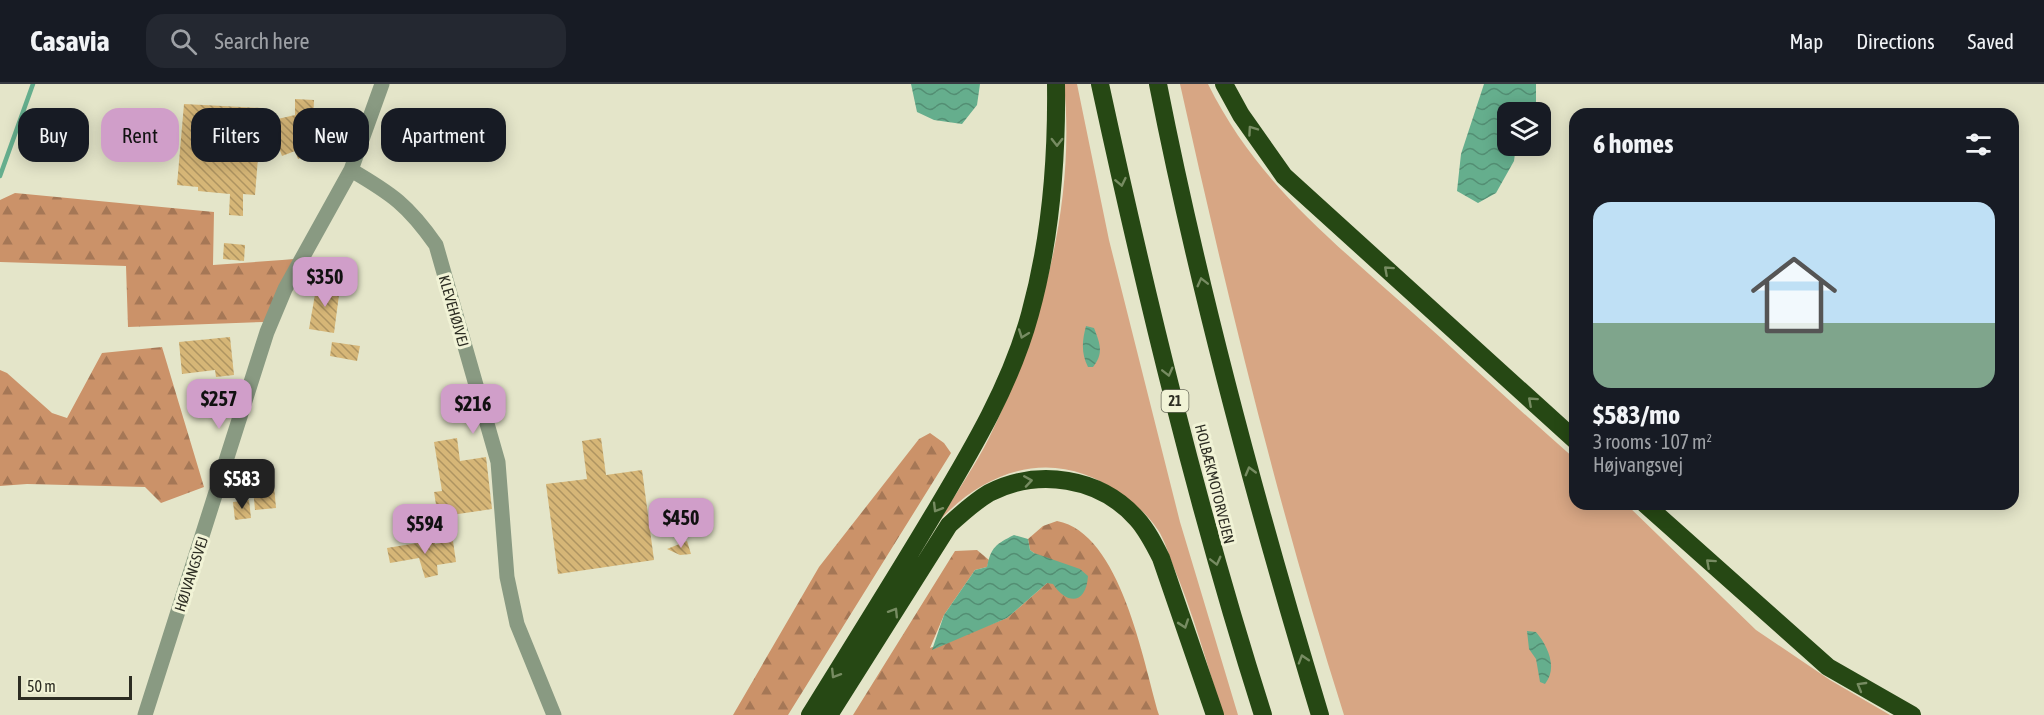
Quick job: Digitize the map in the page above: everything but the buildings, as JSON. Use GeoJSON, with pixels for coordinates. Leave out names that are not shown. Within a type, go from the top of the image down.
{"type":"FeatureCollection","features":[{"type":"Feature","properties":{"kind":"highway"},"geometry":{"type":"LineString","coordinates":[[810,715],[927,526],[1000,395],[1030,315],[1047,238],[1057,148],[1056,84]]}},
{"type":"Feature","properties":{"kind":"highway","name":"HOLBÆKMOTORVEJEN"},"geometry":{"type":"LineString","coordinates":[[1100,84],[1128,212],[1222,588],[1263,715]]}},
{"type":"Feature","properties":{"kind":"highway"},"geometry":{"type":"LineString","coordinates":[[1158,84],[1181,201],[1276,572],[1320,715]]}},
{"type":"Feature","properties":{"kind":"highway"},"geometry":{"type":"LineString","coordinates":[[1224,84],[1241,115],[1284,176],[1569,435]]}},
{"type":"Feature","properties":{"kind":"highway"},"geometry":{"type":"LineString","coordinates":[[830,715],[949,525],[989,493],[1013,484],[1054,479],[1089,486],[1107,494],[1137,519],[1150,537],[1161,558],[1215,715]]}},
{"type":"Feature","properties":{"kind":"highway"},"geometry":{"type":"LineString","coordinates":[[1652,510],[1828,667],[1912,715]]}},
{"type":"Feature","properties":{"kind":"street"},"geometry":{"type":"LineString","coordinates":[[351,170],[382,84]]}},
{"type":"Feature","properties":{"kind":"street","name":"HØJVANGSVEJ"},"geometry":{"type":"LineString","coordinates":[[145,715],[267,332],[285,289],[351,170]]}},
{"type":"Feature","properties":{"kind":"street","name":"KLEVEHØJVEJ"},"geometry":{"type":"LineString","coordinates":[[351,170],[396,197],[436,245],[498,462],[507,577],[517,624],[554,715]]}},
{"type":"Feature","properties":{"kind":"shaded area"},"geometry":{"type":"Polygon","coordinates":[[[1064,84],[1077,84],[1109,240],[1180,522],[1238,715],[1223,715],[1193,619],[1160,534],[1146,515],[1122,495],[1098,480],[1074,471],[1050,468],[1026,469],[1003,476],[981,487],[960,501],[940,520],[989,438],[1008,397],[1039,311],[1059,221],[1065,175],[1064,84]]]}},
{"type":"Feature","properties":{"kind":"shaded area"},"geometry":{"type":"Polygon","coordinates":[[[1180,84],[1208,84],[1249,151],[1299,209],[1569,454],[1569,510],[1632,510],[1756,630],[1830,680],[1890,715],[1344,715],[1275,480],[1216,243],[1180,84]]]}},
{"type":"Feature","properties":{"kind":"green space"},"geometry":{"type":"Polygon","coordinates":[[[15,193],[214,212],[213,265],[296,259],[264,322],[128,327],[126,266],[0,262],[0,200],[15,193]]]}},
{"type":"Feature","properties":{"kind":"green space"},"geometry":{"type":"Polygon","coordinates":[[[162,347],[204,487],[161,503],[145,487],[27,484],[0,486],[0,370],[7,373],[52,413],[67,418],[102,353],[162,347]]]}},
{"type":"Feature","properties":{"kind":"green space"},"geometry":{"type":"Polygon","coordinates":[[[930,433],[944,443],[951,453],[788,715],[733,715],[819,567],[919,439],[930,433]]]}},
{"type":"Feature","properties":{"kind":"green space"},"geometry":{"type":"Polygon","coordinates":[[[1057,521],[1079,531],[1098,549],[1113,573],[1137,633],[1159,715],[853,715],[955,551],[977,550],[989,560],[987,567],[975,570],[944,615],[930,648],[1007,618],[1047,583],[1053,583],[1030,550],[1028,539],[1043,526],[1057,521]]]}},
{"type":"Feature","properties":{"kind":"water"},"geometry":{"type":"Polygon","coordinates":[[[911,84],[980,84],[977,105],[962,124],[934,120],[917,112],[911,84]]]}},
{"type":"Feature","properties":{"kind":"water"},"geometry":{"type":"Polygon","coordinates":[[[1484,84],[1536,84],[1536,102],[1497,102],[1497,156],[1515,156],[1496,193],[1478,203],[1457,191],[1461,154],[1484,84]]]}},
{"type":"Feature","properties":{"kind":"water"},"geometry":{"type":"Polygon","coordinates":[[[1086,326],[1094,328],[1099,344],[1099,358],[1093,367],[1088,367],[1083,352],[1086,326]]]}},
{"type":"Feature","properties":{"kind":"water"},"geometry":{"type":"Polygon","coordinates":[[[1014,535],[1028,539],[1030,550],[1034,553],[1080,569],[1088,576],[1084,592],[1080,597],[1070,598],[1064,596],[1053,584],[1047,583],[1007,618],[932,650],[944,615],[975,570],[987,567],[995,547],[1014,535]]]}},
{"type":"Feature","properties":{"kind":"water"},"geometry":{"type":"Polygon","coordinates":[[[1527,631],[1536,632],[1548,650],[1551,671],[1545,684],[1540,682],[1536,659],[1529,649],[1527,631]]]}},
{"type":"Feature","properties":{"kind":"waterway"},"geometry":{"type":"LineString","coordinates":[[0,176],[33,84]]}}]}
